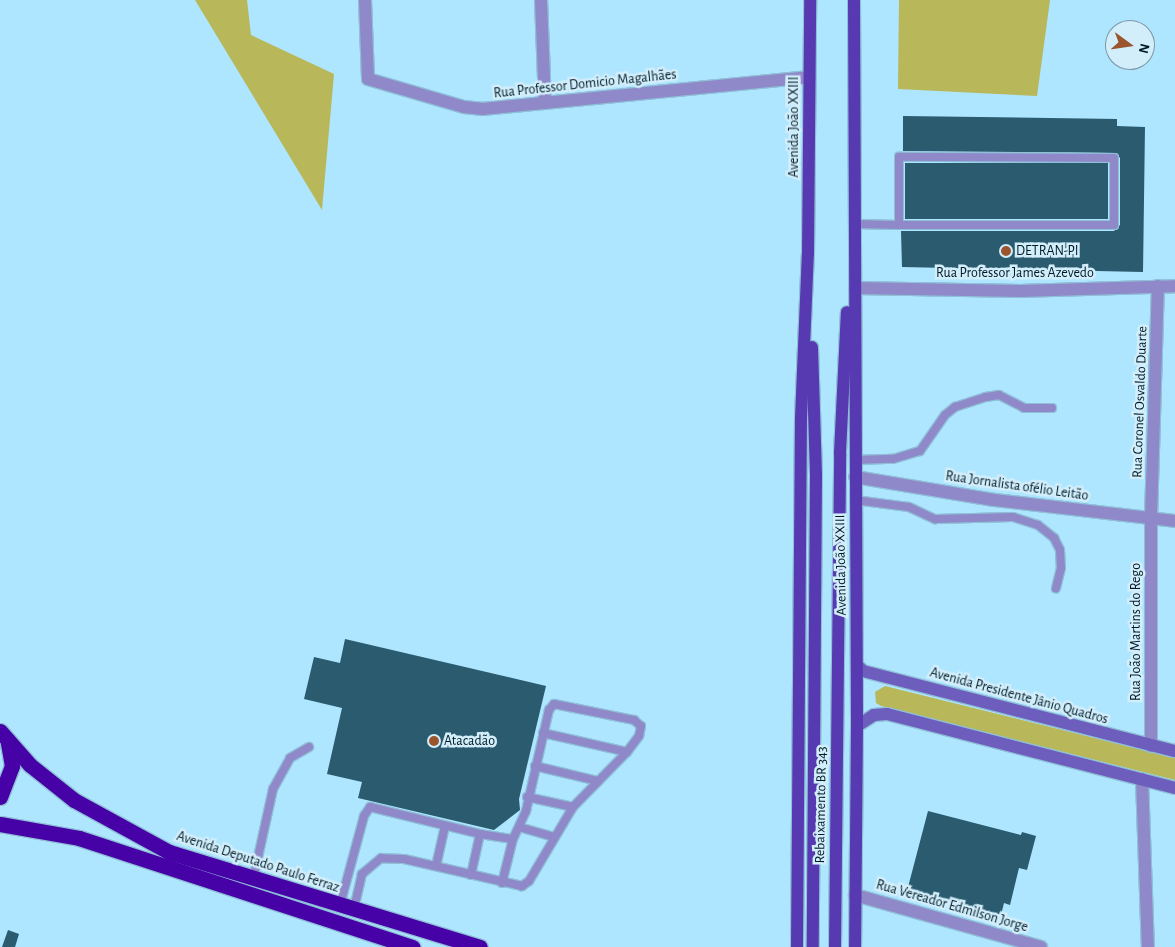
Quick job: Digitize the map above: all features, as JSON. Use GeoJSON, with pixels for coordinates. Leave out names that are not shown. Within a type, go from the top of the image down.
{"type":"FeatureCollection","features":[{"type":"Feature","properties":{"kind":"highway"},"geometry":{"type":"LineString","coordinates":[[0,797],[12,766],[2,733]]}},
{"type":"Feature","properties":{"kind":"highway","name":"Avenida Deputado Paulo Ferraz"},"geometry":{"type":"LineString","coordinates":[[2,733],[30,765],[95,814],[169,852],[253,880],[480,947]]}},
{"type":"Feature","properties":{"kind":"highway"},"geometry":{"type":"LineString","coordinates":[[0,824],[79,838],[397,944],[413,947]]}},
{"type":"Feature","properties":{"kind":"main road","name":"Avenida João XXIII"},"geometry":{"type":"LineString","coordinates":[[797,947],[801,418],[808,254],[810,0]]}},
{"type":"Feature","properties":{"kind":"main road","name":"Avenida João XXIII"},"geometry":{"type":"LineString","coordinates":[[854,0],[857,665],[855,947]]}},
{"type":"Feature","properties":{"kind":"main road","name":"Avenida João XXIII"},"geometry":{"type":"LineString","coordinates":[[838,663],[840,453],[854,183]]}},
{"type":"Feature","properties":{"kind":"main road","name":"Avenida João XXIII"},"geometry":{"type":"LineString","coordinates":[[808,254],[816,475],[815,687]]}},
{"type":"Feature","properties":{"kind":"main road","name":"Rebaixamento BR 343"},"geometry":{"type":"LineString","coordinates":[[835,947],[838,663]]}},
{"type":"Feature","properties":{"kind":"main road","name":"Rebaixamento BR 343"},"geometry":{"type":"LineString","coordinates":[[813,947],[815,687]]}},
{"type":"Feature","properties":{"kind":"street","name":"Rua Professor Domicio Magalhães"},"geometry":{"type":"LineString","coordinates":[[365,0],[368,79],[464,107],[483,109],[809,77]]}},
{"type":"Feature","properties":{"kind":"street"},"geometry":{"type":"LineString","coordinates":[[541,0],[545,103]]}},
{"type":"Feature","properties":{"kind":"street","name":"Rua Coronel Osvaldo Duarte"},"geometry":{"type":"LineString","coordinates":[[1151,518],[1158,286]]}},
{"type":"Feature","properties":{"kind":"street","name":"Rua Professor James Azevedo"},"geometry":{"type":"LineString","coordinates":[[855,288],[1020,290],[1175,286]]}},
{"type":"Feature","properties":{"kind":"street","name":"Rua Jornalista ofélio Leitão"},"geometry":{"type":"LineString","coordinates":[[855,477],[994,500],[1175,521]]}},
{"type":"Feature","properties":{"kind":"street","name":"Rua João Martins do Rego"},"geometry":{"type":"LineString","coordinates":[[1151,518],[1151,746]]}},
{"type":"Feature","properties":{"kind":"street","name":"Avenida Presidente Jânio Quadros"},"geometry":{"type":"LineString","coordinates":[[857,665],[863,671],[1175,751]]}},
{"type":"Feature","properties":{"kind":"street"},"geometry":{"type":"LineString","coordinates":[[857,726],[874,715],[887,714],[1175,788]]}},
{"type":"Feature","properties":{"kind":"street"},"geometry":{"type":"LineString","coordinates":[[1142,779],[1148,947]]}},
{"type":"Feature","properties":{"kind":"street","name":"Rua Vereador Edmilson Jorge"},"geometry":{"type":"LineString","coordinates":[[855,895],[1041,947]]}},
{"type":"Feature","properties":{"kind":"lane"},"geometry":{"type":"LineString","coordinates":[[854,224],[899,225],[1114,226],[1114,158],[900,157],[899,225]]}},
{"type":"Feature","properties":{"kind":"lane"},"geometry":{"type":"LineString","coordinates":[[855,460],[893,459],[920,451],[945,415],[955,407],[986,397],[999,395],[1024,408],[1052,408]]}},
{"type":"Feature","properties":{"kind":"lane"},"geometry":{"type":"LineString","coordinates":[[855,500],[909,507],[935,519],[1013,517],[1038,525],[1054,538],[1060,550],[1061,568],[1056,588]]}},
{"type":"Feature","properties":{"kind":"lane"},"geometry":{"type":"LineString","coordinates":[[347,907],[362,874],[381,858],[436,866],[502,883],[522,886],[529,881],[553,837],[573,807],[627,752],[639,736],[640,726],[634,720],[554,704],[549,710],[527,797],[526,811],[513,839],[502,883]]}},
{"type":"Feature","properties":{"kind":"lane"},"geometry":{"type":"LineString","coordinates":[[543,733],[627,752]]}},
{"type":"Feature","properties":{"kind":"lane"},"geometry":{"type":"LineString","coordinates":[[253,880],[273,789],[290,758],[309,747]]}},
{"type":"Feature","properties":{"kind":"lane"},"geometry":{"type":"LineString","coordinates":[[535,766],[598,781]]}},
{"type":"Feature","properties":{"kind":"lane"},"geometry":{"type":"LineString","coordinates":[[527,797],[573,807]]}},
{"type":"Feature","properties":{"kind":"lane"},"geometry":{"type":"LineString","coordinates":[[347,907],[367,809],[480,834],[513,839]]}},
{"type":"Feature","properties":{"kind":"lane"},"geometry":{"type":"LineString","coordinates":[[436,866],[445,826]]}},
{"type":"Feature","properties":{"kind":"lane"},"geometry":{"type":"LineString","coordinates":[[520,827],[553,837]]}},
{"type":"Feature","properties":{"kind":"lane"},"geometry":{"type":"LineString","coordinates":[[471,875],[480,834]]}},
{"type":"Feature","properties":{"kind":"shaded area"},"geometry":{"type":"Polygon","coordinates":[[[195,0],[247,0],[251,35],[334,74],[322,210],[195,0]]]}},
{"type":"Feature","properties":{"kind":"shaded area"},"geometry":{"type":"Polygon","coordinates":[[[899,0],[1050,0],[1037,96],[898,89],[899,0]]]}},
{"type":"Feature","properties":{"kind":"shaded area"},"geometry":{"type":"Polygon","coordinates":[[[885,686],[1175,758],[1175,780],[881,706],[876,703],[875,692],[885,686]]]}},
{"type":"Feature","properties":{"kind":"building"},"geometry":{"type":"Polygon","coordinates":[[[903,116],[1117,119],[1117,126],[1145,127],[1143,272],[902,267],[901,231],[1114,231],[1120,225],[1120,158],[1116,153],[903,151],[903,116]]]}},
{"type":"Feature","properties":{"kind":"building"},"geometry":{"type":"Polygon","coordinates":[[[905,163],[1108,163],[1108,219],[905,219],[905,163]]]}},
{"type":"Feature","properties":{"kind":"building","name":"Atacadão"},"geometry":{"type":"Polygon","coordinates":[[[345,639],[546,686],[519,799],[520,810],[494,830],[358,798],[362,782],[327,774],[342,708],[304,699],[314,657],[340,663],[345,639]]]}},
{"type":"Feature","properties":{"kind":"building"},"geometry":{"type":"Polygon","coordinates":[[[928,811],[1021,835],[1022,832],[1036,836],[1027,870],[1019,868],[1010,905],[1004,903],[1001,915],[907,891],[928,811]]]}},
{"type":"Feature","properties":{"kind":"building"},"geometry":{"type":"Polygon","coordinates":[[[8,930],[19,934],[15,947],[2,947],[8,930]]]}},
{"type":"Feature","properties":{"kind":"place","name":"DETRAN-PI"},"geometry":{"type":"Point","coordinates":[1006,251]}},
{"type":"Feature","properties":{"kind":"place","name":"Atacadão"},"geometry":{"type":"Point","coordinates":[434,741]}}]}
